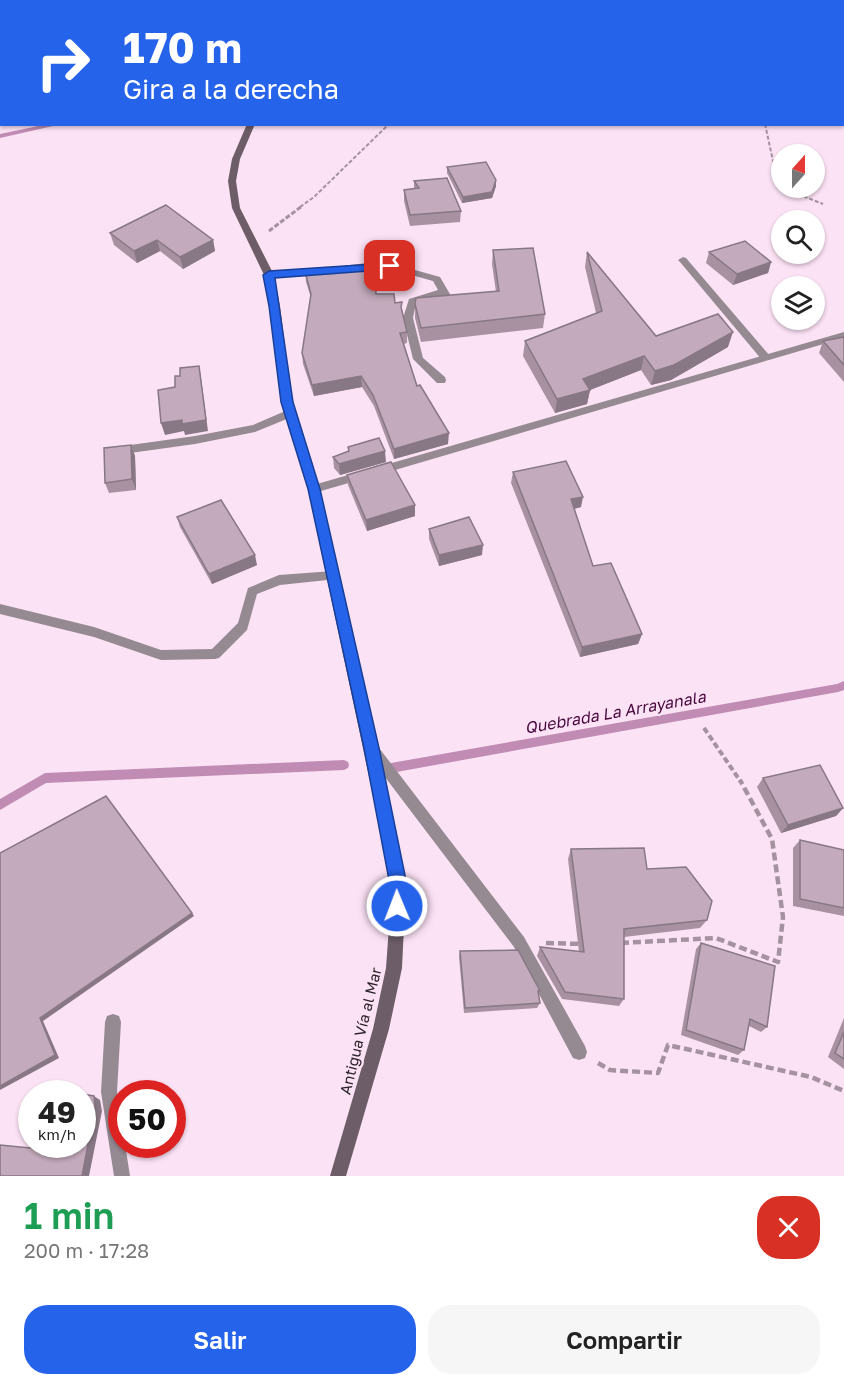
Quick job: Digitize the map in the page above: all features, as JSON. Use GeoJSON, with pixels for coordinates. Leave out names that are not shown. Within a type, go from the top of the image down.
{"type":"FeatureCollection","features":[{"type":"Feature","properties":{"kind":"main road","name":"Antigua Vía al Mar"},"geometry":{"type":"LineString","coordinates":[[250,126],[236,159],[232,181],[236,208],[269,275],[290,413],[314,489],[399,885],[394,968],[381,1029],[338,1176]]}},
{"type":"Feature","properties":{"kind":"street"},"geometry":{"type":"LineString","coordinates":[[683,260],[766,358]]}},
{"type":"Feature","properties":{"kind":"street"},"geometry":{"type":"LineString","coordinates":[[349,270],[390,266],[437,279],[447,297],[412,301],[408,318],[418,358],[441,380]]}},
{"type":"Feature","properties":{"kind":"street"},"geometry":{"type":"LineString","coordinates":[[269,275],[328,272]]}},
{"type":"Feature","properties":{"kind":"street"},"geometry":{"type":"LineString","coordinates":[[314,489],[844,336]]}},
{"type":"Feature","properties":{"kind":"street"},"geometry":{"type":"LineString","coordinates":[[115,451],[195,440],[255,428],[290,413]]}},
{"type":"Feature","properties":{"kind":"street"},"geometry":{"type":"LineString","coordinates":[[0,609],[93,632],[161,655],[215,654],[243,626],[252,591],[279,580],[333,576]]}},
{"type":"Feature","properties":{"kind":"street"},"geometry":{"type":"LineString","coordinates":[[371,748],[519,942],[579,1052]]}},
{"type":"Feature","properties":{"kind":"street"},"geometry":{"type":"LineString","coordinates":[[113,1022],[109,1092],[122,1176]]}},
{"type":"Feature","properties":{"kind":"path"},"geometry":{"type":"LineString","coordinates":[[254,242],[314,197],[386,126]]}},
{"type":"Feature","properties":{"kind":"path"},"geometry":{"type":"LineString","coordinates":[[765,126],[771,152]]}},
{"type":"Feature","properties":{"kind":"path"},"geometry":{"type":"LineString","coordinates":[[808,198],[823,204]]}},
{"type":"Feature","properties":{"kind":"path"},"geometry":{"type":"LineString","coordinates":[[609,944],[716,938],[778,962],[783,917],[772,839],[736,772],[704,728]]}},
{"type":"Feature","properties":{"kind":"path"},"geometry":{"type":"LineString","coordinates":[[519,942],[588,945]]}},
{"type":"Feature","properties":{"kind":"path"},"geometry":{"type":"LineString","coordinates":[[579,1052],[610,1070],[658,1073],[668,1046],[811,1077],[844,1091]]}},
{"type":"Feature","properties":{"kind":"building"},"geometry":{"type":"Polygon","coordinates":[[[486,162],[496,180],[492,192],[463,197],[447,167],[486,162]]]}},
{"type":"Feature","properties":{"kind":"building"},"geometry":{"type":"Polygon","coordinates":[[[447,178],[461,211],[410,215],[404,190],[419,188],[414,181],[447,178]]]}},
{"type":"Feature","properties":{"kind":"building"},"geometry":{"type":"Polygon","coordinates":[[[166,205],[213,240],[180,257],[157,240],[134,251],[110,233],[166,205]]]}},
{"type":"Feature","properties":{"kind":"building"},"geometry":{"type":"Polygon","coordinates":[[[745,241],[771,262],[737,274],[709,252],[745,241]]]}},
{"type":"Feature","properties":{"kind":"building"},"geometry":{"type":"Polygon","coordinates":[[[533,248],[545,314],[421,328],[415,304],[416,298],[499,291],[493,250],[533,248]]]}},
{"type":"Feature","properties":{"kind":"building"},"geometry":{"type":"Polygon","coordinates":[[[587,252],[656,336],[718,314],[733,332],[674,365],[655,371],[644,356],[583,379],[590,390],[557,399],[525,341],[602,311],[587,252]]]}},
{"type":"Feature","properties":{"kind":"building"},"geometry":{"type":"Polygon","coordinates":[[[374,263],[376,294],[394,294],[395,303],[402,302],[401,307],[407,332],[400,333],[417,386],[420,385],[449,433],[394,449],[373,395],[361,376],[312,385],[302,353],[311,294],[305,271],[374,263]]]}},
{"type":"Feature","properties":{"kind":"building"},"geometry":{"type":"Polygon","coordinates":[[[844,337],[844,365],[823,341],[844,337]]]}},
{"type":"Feature","properties":{"kind":"building"},"geometry":{"type":"Polygon","coordinates":[[[199,366],[206,420],[182,424],[182,420],[161,423],[158,390],[175,387],[175,376],[180,376],[180,368],[199,366]]]}},
{"type":"Feature","properties":{"kind":"building"},"geometry":{"type":"Polygon","coordinates":[[[379,438],[385,451],[339,464],[333,457],[349,451],[348,447],[379,438]]]}},
{"type":"Feature","properties":{"kind":"building"},"geometry":{"type":"Polygon","coordinates":[[[131,445],[132,479],[105,483],[104,448],[131,445]]]}},
{"type":"Feature","properties":{"kind":"building"},"geometry":{"type":"Polygon","coordinates":[[[566,461],[583,497],[571,499],[593,566],[611,563],[642,634],[582,647],[513,472],[566,461]]]}},
{"type":"Feature","properties":{"kind":"building"},"geometry":{"type":"Polygon","coordinates":[[[391,462],[415,505],[366,520],[347,475],[391,462]]]}},
{"type":"Feature","properties":{"kind":"building"},"geometry":{"type":"Polygon","coordinates":[[[221,500],[255,555],[209,574],[177,517],[221,500]]]}},
{"type":"Feature","properties":{"kind":"building"},"geometry":{"type":"Polygon","coordinates":[[[469,517],[483,545],[439,555],[429,529],[469,517]]]}},
{"type":"Feature","properties":{"kind":"building"},"geometry":{"type":"Polygon","coordinates":[[[820,765],[843,808],[788,825],[763,778],[820,765]]]}},
{"type":"Feature","properties":{"kind":"building"},"geometry":{"type":"Polygon","coordinates":[[[106,796],[192,913],[40,1018],[55,1055],[0,1086],[0,853],[106,796]]]}},
{"type":"Feature","properties":{"kind":"building"},"geometry":{"type":"Polygon","coordinates":[[[800,840],[844,850],[844,908],[800,899],[800,840]]]}},
{"type":"Feature","properties":{"kind":"building"},"geometry":{"type":"Polygon","coordinates":[[[644,848],[647,869],[686,867],[712,901],[707,920],[624,929],[624,999],[565,992],[540,947],[584,952],[571,849],[644,848]]]}},
{"type":"Feature","properties":{"kind":"building"},"geometry":{"type":"Polygon","coordinates":[[[701,943],[775,966],[767,1027],[750,1019],[744,1050],[686,1030],[701,943]]]}},
{"type":"Feature","properties":{"kind":"building"},"geometry":{"type":"Polygon","coordinates":[[[518,950],[540,991],[538,991],[540,1003],[465,1008],[460,951],[518,950]]]}},
{"type":"Feature","properties":{"kind":"building"},"geometry":{"type":"Polygon","coordinates":[[[844,1032],[844,1059],[835,1053],[844,1032]]]}},
{"type":"Feature","properties":{"kind":"building"},"geometry":{"type":"Polygon","coordinates":[[[0,1145],[18,1147],[18,1158],[85,1158],[82,1176],[0,1176],[0,1145]]]}},
{"type":"Feature","properties":{"kind":"waterway"},"geometry":{"type":"LineString","coordinates":[[0,136],[49,126]]}},
{"type":"Feature","properties":{"kind":"waterway","name":"Quebrada La Arrayanala"},"geometry":{"type":"LineString","coordinates":[[391,768],[838,688],[844,685]]}},
{"type":"Feature","properties":{"kind":"waterway","name":"Quebrada La Arrayanala"},"geometry":{"type":"LineString","coordinates":[[0,805],[45,778],[344,765]]}},
{"type":"Feature","properties":{"kind":"route"},"geometry":{"type":"LineString","coordinates":[[390,266],[269,275],[287,402],[314,489],[371,748],[399,885],[397,906]]}}]}
